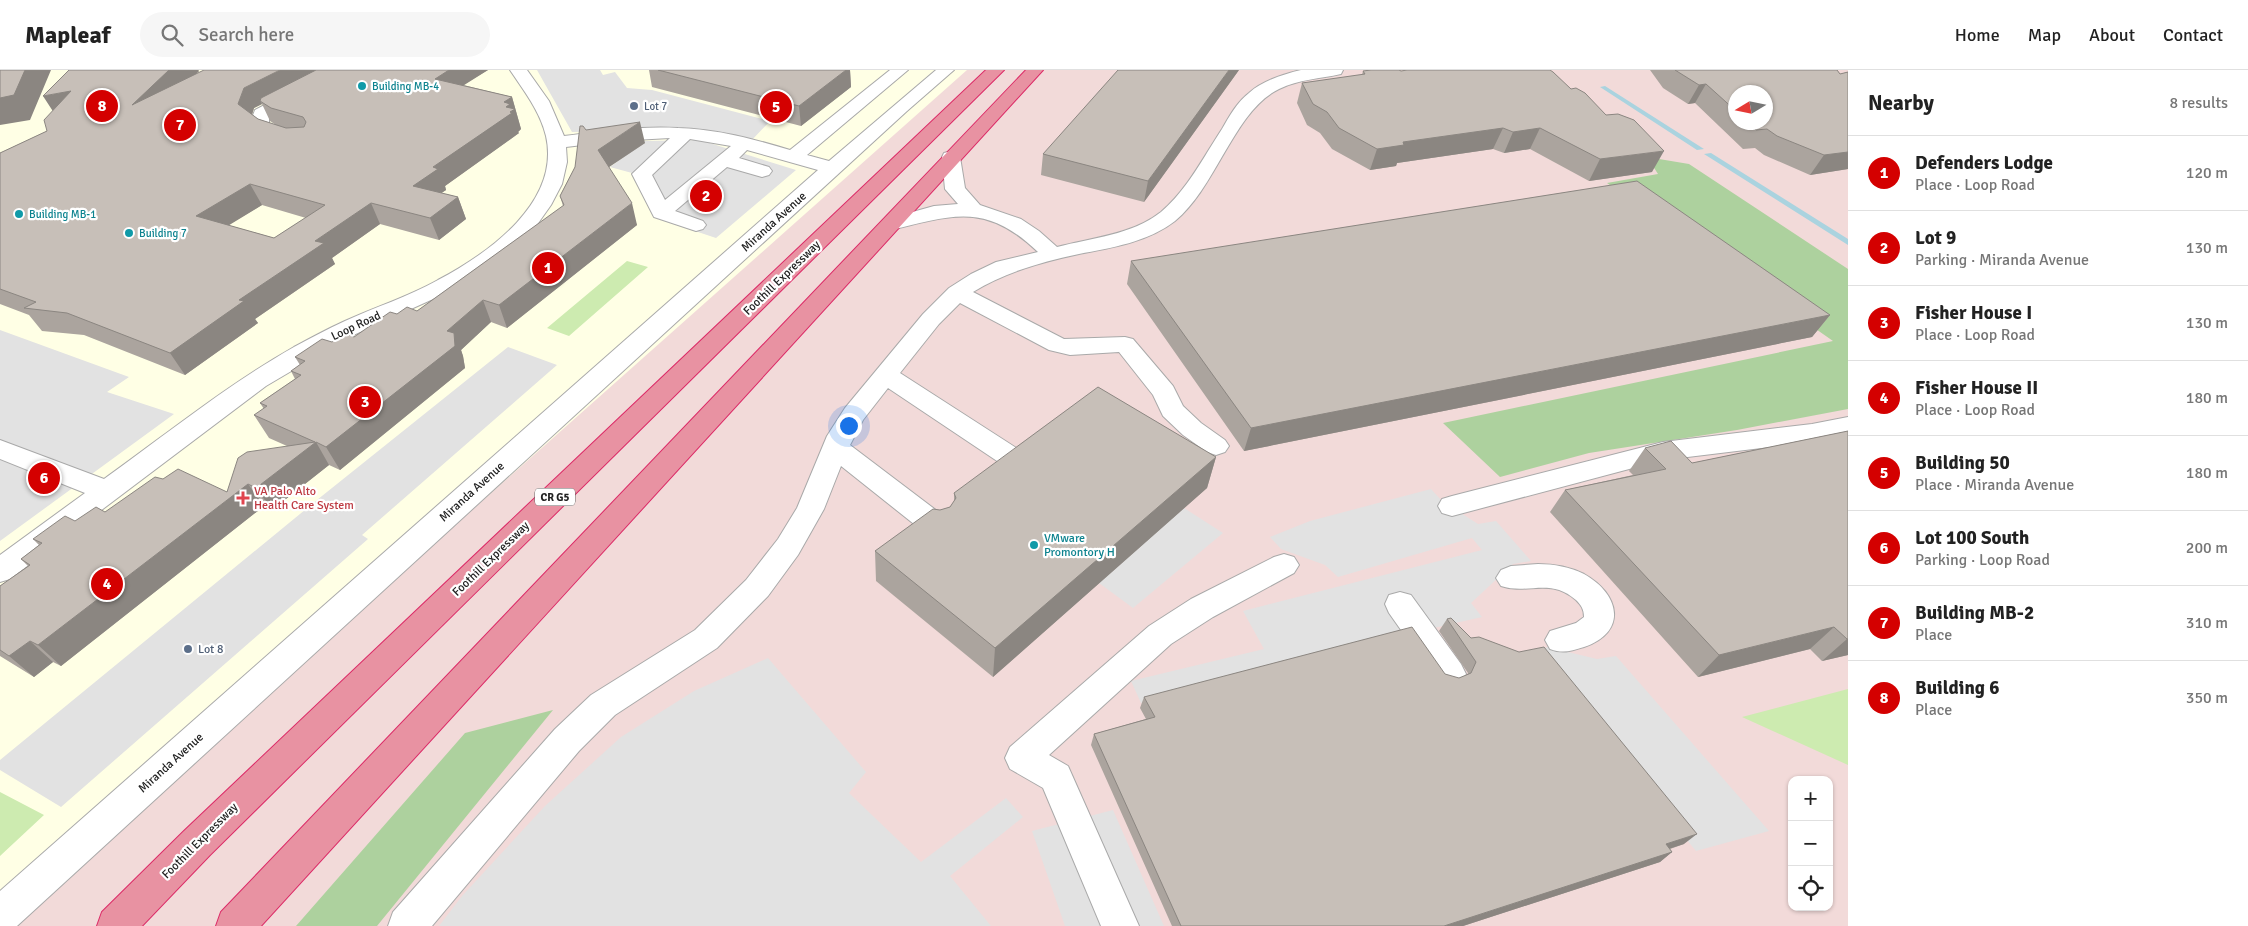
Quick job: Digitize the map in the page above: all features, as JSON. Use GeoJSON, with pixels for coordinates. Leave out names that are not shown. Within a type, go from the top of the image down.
{"type":"FeatureCollection","features":[{"type":"Feature","properties":{"kind":"highway","name":"Foothill Expressway"},"geometry":{"type":"LineString","coordinates":[[116,926],[212,829],[996,70]]}},
{"type":"Feature","properties":{"kind":"highway"},"geometry":{"type":"LineString","coordinates":[[234,926],[951,157],[1035,70]]}},
{"type":"Feature","properties":{"kind":"street"},"geometry":{"type":"LineString","coordinates":[[305,144],[276,135],[262,128],[259,124],[261,114],[344,70]]}},
{"type":"Feature","properties":{"kind":"street","name":"Loop Road"},"geometry":{"type":"LineString","coordinates":[[0,571],[257,380],[301,353],[352,327],[428,294],[486,259],[515,236],[537,211],[550,189],[557,162],[555,144],[545,108],[518,70]]}},
{"type":"Feature","properties":{"kind":"street"},"geometry":{"type":"LineString","coordinates":[[793,158],[900,70]]}},
{"type":"Feature","properties":{"kind":"street","name":"Miranda Avenue"},"geometry":{"type":"LineString","coordinates":[[0,916],[946,70]]}},
{"type":"Feature","properties":{"kind":"street"},"geometry":{"type":"LineString","coordinates":[[407,926],[573,734],[603,705],[706,639],[757,588],[788,547],[810,509],[835,447],[854,414],[931,319],[957,293],[979,279],[1004,267],[1052,254],[1109,243],[1150,227],[1167,217],[1192,192],[1242,111],[1255,96],[1273,84],[1301,75],[1335,70]]}},
{"type":"Feature","properties":{"kind":"street"},"geometry":{"type":"LineString","coordinates":[[685,134],[642,174],[661,213],[696,225]]}},
{"type":"Feature","properties":{"kind":"street"},"geometry":{"type":"LineString","coordinates":[[555,144],[608,135],[685,134],[718,137],[834,169]]}},
{"type":"Feature","properties":{"kind":"street"},"geometry":{"type":"LineString","coordinates":[[661,213],[745,144]]}},
{"type":"Feature","properties":{"kind":"street"},"geometry":{"type":"LineString","coordinates":[[951,157],[955,189],[973,209]]}},
{"type":"Feature","properties":{"kind":"street"},"geometry":{"type":"LineString","coordinates":[[724,160],[762,171]]}},
{"type":"Feature","properties":{"kind":"street"},"geometry":{"type":"LineString","coordinates":[[890,224],[934,212],[973,209],[1014,223],[1032,235],[1052,254]]}},
{"type":"Feature","properties":{"kind":"street"},"geometry":{"type":"LineString","coordinates":[[957,293],[1057,345],[1070,348],[1125,344],[1164,392],[1172,410],[1192,429],[1216,446]]}},
{"type":"Feature","properties":{"kind":"street"},"geometry":{"type":"LineString","coordinates":[[886,375],[1012,458]]}},
{"type":"Feature","properties":{"kind":"street"},"geometry":{"type":"LineString","coordinates":[[1452,506],[1663,451],[1812,433],[1848,426]]}},
{"type":"Feature","properties":{"kind":"street"},"geometry":{"type":"LineString","coordinates":[[835,447],[939,528]]}},
{"type":"Feature","properties":{"kind":"street"},"geometry":{"type":"LineString","coordinates":[[0,449],[108,491]]}},
{"type":"Feature","properties":{"kind":"street"},"geometry":{"type":"LineString","coordinates":[[1120,926],[1056,777],[1022,758],[1160,635],[1202,608],[1284,565]]}},
{"type":"Feature","properties":{"kind":"street"},"geometry":{"type":"LineString","coordinates":[[1511,578],[1544,575],[1567,579],[1583,588],[1596,602],[1600,613],[1599,622],[1591,631],[1561,640]]}},
{"type":"Feature","properties":{"kind":"street"},"geometry":{"type":"LineString","coordinates":[[1400,604],[1450,674]]}},
{"type":"Feature","properties":{"kind":"shaded area"},"geometry":{"type":"Polygon","coordinates":[[[0,70],[1848,70],[1848,926],[0,926],[0,70]]]}},
{"type":"Feature","properties":{"kind":"shaded area","name":"VA Palo Alto Health Care System"},"geometry":{"type":"Polygon","coordinates":[[[0,70],[967,70],[4,926],[0,926],[0,70]]]}},
{"type":"Feature","properties":{"kind":"shaded area","name":"Lot 7"},"geometry":{"type":"Polygon","coordinates":[[[537,70],[600,70],[603,75],[615,72],[627,88],[652,90],[770,121],[751,141],[644,130],[572,132],[537,70]]]}},
{"type":"Feature","properties":{"kind":"shaded area"},"geometry":{"type":"Polygon","coordinates":[[[700,140],[796,170],[716,238],[662,220],[632,173],[610,167],[645,141],[700,140]]]}},
{"type":"Feature","properties":{"kind":"shaded area"},"geometry":{"type":"Polygon","coordinates":[[[0,330],[129,377],[107,392],[174,414],[0,541],[0,330]]]}},
{"type":"Feature","properties":{"kind":"shaded area","name":"Lot 8"},"geometry":{"type":"Polygon","coordinates":[[[508,347],[557,365],[362,535],[368,539],[61,807],[0,770],[0,760],[317,500],[508,347]]]}},
{"type":"Feature","properties":{"kind":"shaded area"},"geometry":{"type":"Polygon","coordinates":[[[1431,489],[1442,501],[1478,524],[1496,521],[1531,561],[1513,564],[1471,603],[1482,617],[1403,635],[1141,703],[1131,681],[1264,649],[1243,611],[1482,550],[1472,538],[1338,577],[1325,565],[1281,549],[1270,537],[1310,521],[1431,489]]]}},
{"type":"Feature","properties":{"kind":"shaded area"},"geometry":{"type":"Polygon","coordinates":[[[1184,508],[1223,533],[1133,608],[1099,583],[1184,508]]]}},
{"type":"Feature","properties":{"kind":"shaded area"},"geometry":{"type":"Polygon","coordinates":[[[1547,647],[1597,659],[1616,656],[1769,831],[1696,851],[1532,653],[1547,647]]]}},
{"type":"Feature","properties":{"kind":"shaded area"},"geometry":{"type":"Polygon","coordinates":[[[768,658],[866,772],[849,793],[921,862],[1006,798],[1023,817],[950,876],[991,926],[439,926],[462,896],[545,806],[621,737],[694,691],[768,658]]]}},
{"type":"Feature","properties":{"kind":"shaded area"},"geometry":{"type":"Polygon","coordinates":[[[1113,810],[1164,926],[1065,926],[1032,831],[1113,810]]]}},
{"type":"Feature","properties":{"kind":"green space"},"geometry":{"type":"Polygon","coordinates":[[[1647,157],[1689,164],[1848,269],[1848,409],[1737,430],[1589,453],[1500,477],[1443,423],[1833,341],[1607,183],[1658,174],[1647,157]]]}},
{"type":"Feature","properties":{"kind":"green space"},"geometry":{"type":"Polygon","coordinates":[[[627,261],[648,267],[569,336],[547,328],[627,261]]]}},
{"type":"Feature","properties":{"kind":"green space"},"geometry":{"type":"Polygon","coordinates":[[[1848,689],[1848,765],[1742,717],[1848,689]]]}},
{"type":"Feature","properties":{"kind":"green space"},"geometry":{"type":"Polygon","coordinates":[[[553,710],[377,926],[296,926],[465,733],[553,710]]]}},
{"type":"Feature","properties":{"kind":"green space"},"geometry":{"type":"Polygon","coordinates":[[[0,792],[44,815],[0,856],[0,792]]]}},
{"type":"Feature","properties":{"kind":"water"},"geometry":{"type":"Polygon","coordinates":[[[1605,86],[1704,149],[1697,150],[1600,87],[1605,86]]]}},
{"type":"Feature","properties":{"kind":"water"},"geometry":{"type":"Polygon","coordinates":[[[1711,153],[1848,239],[1848,245],[1704,154],[1711,153]]]}},
{"type":"Feature","properties":{"kind":"building"},"geometry":{"type":"Polygon","coordinates":[[[0,70],[25,70],[14,95],[0,98],[0,70]]]}},
{"type":"Feature","properties":{"kind":"building"},"geometry":{"type":"Polygon","coordinates":[[[69,70],[169,70],[132,105],[204,70],[280,70],[244,88],[238,104],[258,119],[286,128],[304,127],[306,122],[303,117],[271,108],[260,101],[261,98],[316,70],[449,70],[435,79],[512,97],[504,102],[510,104],[506,107],[515,109],[510,112],[512,113],[433,167],[438,169],[413,186],[458,197],[430,218],[371,203],[315,241],[324,243],[239,300],[244,301],[170,353],[67,313],[24,308],[36,302],[0,289],[0,153],[47,131],[44,120],[71,91],[43,96],[69,70]],[[250,184],[196,216],[274,238],[325,205],[250,184]]]}},
{"type":"Feature","properties":{"kind":"building"},"geometry":{"type":"Polygon","coordinates":[[[658,70],[846,70],[799,106],[658,70]]]}},
{"type":"Feature","properties":{"kind":"building"},"geometry":{"type":"Polygon","coordinates":[[[1118,70],[1229,70],[1148,181],[1043,154],[1118,70]]]}},
{"type":"Feature","properties":{"kind":"building"},"geometry":{"type":"Polygon","coordinates":[[[1550,70],[1571,89],[1576,88],[1585,93],[1606,115],[1618,114],[1634,120],[1664,151],[1600,159],[1540,128],[1513,132],[1503,128],[1403,142],[1404,145],[1377,149],[1339,128],[1327,112],[1313,104],[1302,83],[1365,74],[1363,71],[1550,70]]]}},
{"type":"Feature","properties":{"kind":"building"},"geometry":{"type":"Polygon","coordinates":[[[1675,70],[1837,70],[1840,74],[1848,72],[1848,152],[1824,155],[1777,136],[1768,130],[1773,130],[1773,85],[1728,85],[1728,104],[1706,84],[1699,85],[1675,70]]]}},
{"type":"Feature","properties":{"kind":"building"},"geometry":{"type":"Polygon","coordinates":[[[640,122],[598,150],[632,203],[499,305],[483,300],[447,331],[454,333],[455,346],[326,447],[316,442],[256,488],[248,484],[38,645],[30,641],[9,656],[0,650],[0,586],[30,565],[21,559],[42,543],[33,539],[65,516],[75,521],[96,507],[105,512],[155,477],[163,479],[178,469],[227,492],[238,458],[247,452],[315,442],[254,415],[267,406],[260,403],[301,375],[291,371],[305,361],[295,357],[322,339],[332,342],[345,333],[354,337],[390,312],[397,314],[407,307],[417,311],[564,205],[560,196],[575,167],[580,126],[583,126],[586,130],[640,122]]]}},
{"type":"Feature","properties":{"kind":"building"},"geometry":{"type":"Polygon","coordinates":[[[1637,181],[1830,315],[1251,428],[1131,261],[1637,181]]]}},
{"type":"Feature","properties":{"kind":"building","name":"VMware Promontory H"},"geometry":{"type":"Polygon","coordinates":[[[1098,387],[1216,457],[995,648],[875,551],[933,509],[940,510],[950,507],[956,498],[954,493],[1098,387]]]}},
{"type":"Feature","properties":{"kind":"building"},"geometry":{"type":"Polygon","coordinates":[[[1848,431],[1848,639],[1834,627],[1719,655],[1565,490],[1666,469],[1645,448],[1671,441],[1692,463],[1848,431]]]}},
{"type":"Feature","properties":{"kind":"building"},"geometry":{"type":"Polygon","coordinates":[[[1451,618],[1471,638],[1479,637],[1519,652],[1544,647],[1697,834],[1666,844],[1672,852],[1444,926],[1181,926],[1094,734],[1155,717],[1144,697],[1412,627],[1445,674],[1459,678],[1471,673],[1476,662],[1447,619],[1451,618]]]}},
{"type":"Feature","properties":{"kind":"place","name":"Building MB-4"},"geometry":{"type":"Point","coordinates":[362,86]}},
{"type":"Feature","properties":{"kind":"place","name":"Building 6"},"geometry":{"type":"Point","coordinates":[102,106]}},
{"type":"Feature","properties":{"kind":"place","name":"Lot 7"},"geometry":{"type":"Point","coordinates":[634,106]}},
{"type":"Feature","properties":{"kind":"place","name":"Building 50"},"geometry":{"type":"Point","coordinates":[776,107]}},
{"type":"Feature","properties":{"kind":"place","name":"Building MB-2"},"geometry":{"type":"Point","coordinates":[180,125]}},
{"type":"Feature","properties":{"kind":"place","name":"Lot 9"},"geometry":{"type":"Point","coordinates":[706,196]}},
{"type":"Feature","properties":{"kind":"place","name":"Building MB-1"},"geometry":{"type":"Point","coordinates":[19,214]}},
{"type":"Feature","properties":{"kind":"place","name":"Building 7"},"geometry":{"type":"Point","coordinates":[129,233]}},
{"type":"Feature","properties":{"kind":"place","name":"Defenders Lodge"},"geometry":{"type":"Point","coordinates":[548,268]}},
{"type":"Feature","properties":{"kind":"place","name":"Fisher House I"},"geometry":{"type":"Point","coordinates":[365,402]}},
{"type":"Feature","properties":{"kind":"place","name":"Lot 100 South"},"geometry":{"type":"Point","coordinates":[44,478]}},
{"type":"Feature","properties":{"kind":"place","name":"VA Palo Alto Health Care System"},"geometry":{"type":"Point","coordinates":[243,498]}},
{"type":"Feature","properties":{"kind":"place","name":"VMware Promontory H"},"geometry":{"type":"Point","coordinates":[1034,545]}},
{"type":"Feature","properties":{"kind":"place","name":"Fisher House II"},"geometry":{"type":"Point","coordinates":[107,584]}},
{"type":"Feature","properties":{"kind":"place","name":"Lot 8"},"geometry":{"type":"Point","coordinates":[188,649]}}]}
